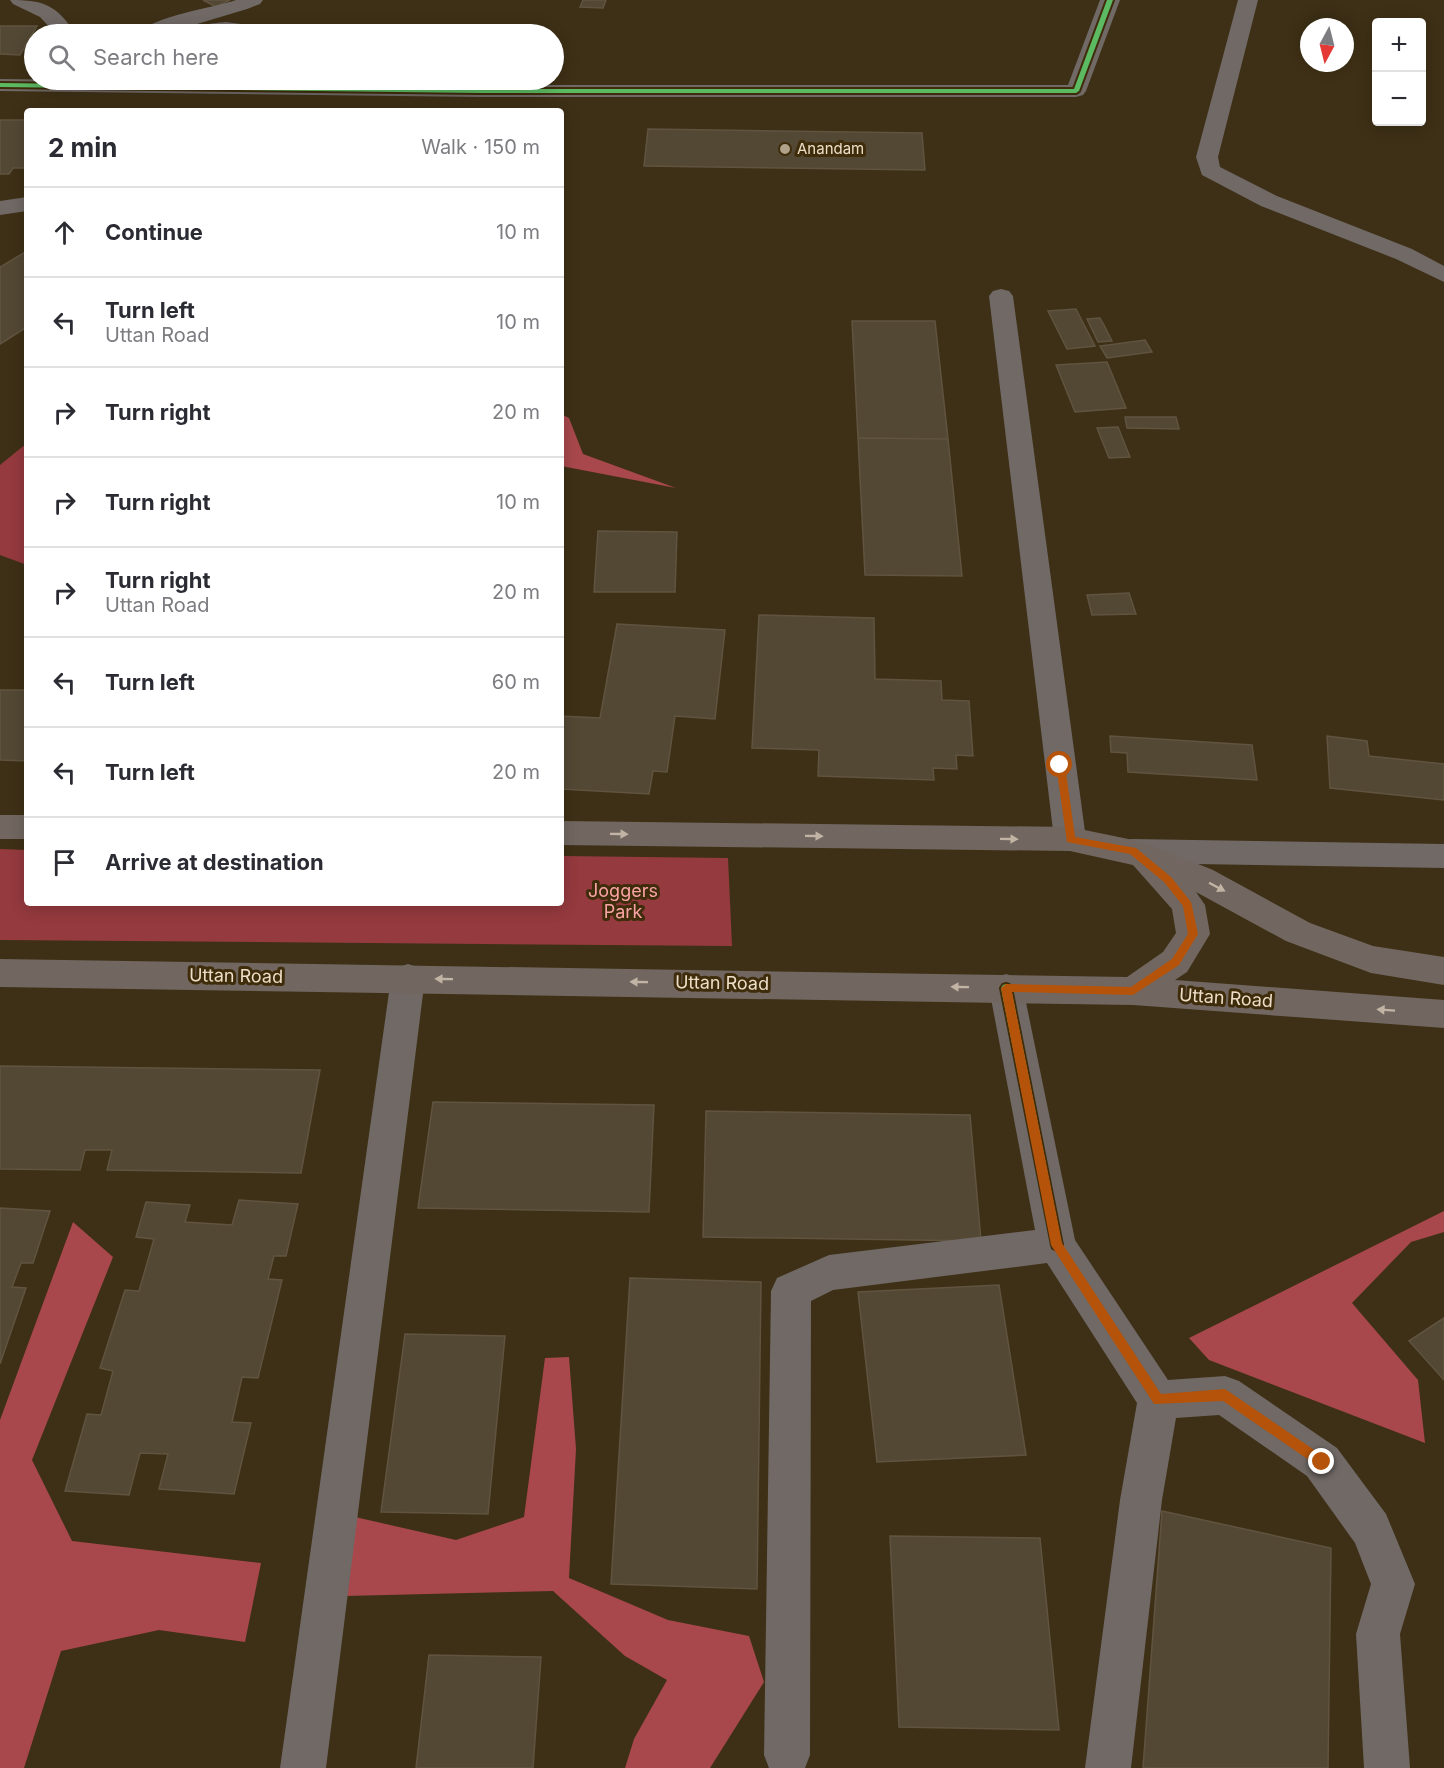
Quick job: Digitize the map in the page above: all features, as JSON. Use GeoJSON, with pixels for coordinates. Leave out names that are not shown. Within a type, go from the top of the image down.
{"type":"FeatureCollection","features":[{"type":"Feature","properties":{"kind":"main road"},"geometry":{"type":"LineString","coordinates":[[0,827],[24,827]]}},
{"type":"Feature","properties":{"kind":"main road"},"geometry":{"type":"LineString","coordinates":[[564,833],[1070,839],[1132,851],[1201,879],[1298,932],[1371,959],[1444,971]]}},
{"type":"Feature","properties":{"kind":"main road"},"geometry":{"type":"LineString","coordinates":[[1132,851],[1168,880],[1188,905],[1193,934],[1175,962],[1133,991]]}},
{"type":"Feature","properties":{"kind":"main road","name":"Uttan Road"},"geometry":{"type":"LineString","coordinates":[[0,974],[408,978],[1133,991],[1444,1014]]}},
{"type":"Feature","properties":{"kind":"street"},"geometry":{"type":"LineString","coordinates":[[20,0],[33,4],[56,18],[60,24]]}},
{"type":"Feature","properties":{"kind":"street"},"geometry":{"type":"LineString","coordinates":[[193,0],[220,12]]}},
{"type":"Feature","properties":{"kind":"street"},"geometry":{"type":"LineString","coordinates":[[172,24],[186,18],[220,12],[253,0]]}},
{"type":"Feature","properties":{"kind":"street"},"geometry":{"type":"LineString","coordinates":[[452,90],[1076,91],[1110,0]]}},
{"type":"Feature","properties":{"kind":"street"},"geometry":{"type":"LineString","coordinates":[[1248,0],[1206,157],[1210,170],[1269,201],[1404,254],[1444,274]]}},
{"type":"Feature","properties":{"kind":"street"},"geometry":{"type":"LineString","coordinates":[[0,85],[24,80]]}},
{"type":"Feature","properties":{"kind":"street"},"geometry":{"type":"LineString","coordinates":[[150,108],[160,90]]}},
{"type":"Feature","properties":{"kind":"street"},"geometry":{"type":"LineString","coordinates":[[469,108],[480,91]]}},
{"type":"Feature","properties":{"kind":"street"},"geometry":{"type":"LineString","coordinates":[[0,208],[24,204]]}},
{"type":"Feature","properties":{"kind":"street"},"geometry":{"type":"LineString","coordinates":[[1001,296],[1070,839]]}},
{"type":"Feature","properties":{"kind":"street"},"geometry":{"type":"LineString","coordinates":[[1132,851],[1444,856]]}},
{"type":"Feature","properties":{"kind":"street"},"geometry":{"type":"LineString","coordinates":[[303,1768],[408,978]]}},
{"type":"Feature","properties":{"kind":"street"},"geometry":{"type":"LineString","coordinates":[[1006,988],[1057,1245],[1158,1400],[1141,1500],[1108,1768]]}},
{"type":"Feature","properties":{"kind":"street"},"geometry":{"type":"LineString","coordinates":[[787,1755],[790,1291],[829,1274],[1057,1245]]}},
{"type":"Feature","properties":{"kind":"street"},"geometry":{"type":"LineString","coordinates":[[1158,1400],[1225,1395],[1322,1462],[1371,1528],[1393,1584],[1378,1634],[1387,1768]]}},
{"type":"Feature","properties":{"kind":"green space"},"geometry":{"type":"Polygon","coordinates":[[[24,445],[24,564],[0,555],[0,465],[24,445]]]}},
{"type":"Feature","properties":{"kind":"green space","name":"Joggers Park"},"geometry":{"type":"Polygon","coordinates":[[[0,849],[24,850],[24,906],[564,906],[564,856],[728,858],[732,946],[0,940],[0,849]]]}},
{"type":"Feature","properties":{"kind":"shaded area"},"geometry":{"type":"Polygon","coordinates":[[[564,416],[569,418],[583,454],[676,488],[564,467],[564,416]]]}},
{"type":"Feature","properties":{"kind":"shaded area"},"geometry":{"type":"Polygon","coordinates":[[[1444,1211],[1444,1232],[1411,1242],[1352,1303],[1418,1380],[1425,1443],[1209,1360],[1189,1338],[1444,1211]]]}},
{"type":"Feature","properties":{"kind":"shaded area"},"geometry":{"type":"Polygon","coordinates":[[[73,1222],[113,1257],[32,1460],[72,1541],[261,1563],[245,1642],[159,1630],[61,1651],[24,1768],[0,1768],[0,1420],[73,1222]]]}},
{"type":"Feature","properties":{"kind":"shaded area"},"geometry":{"type":"Polygon","coordinates":[[[569,1357],[576,1449],[569,1578],[668,1620],[749,1636],[764,1682],[710,1768],[625,1768],[634,1739],[667,1680],[625,1656],[553,1591],[345,1596],[355,1517],[456,1540],[524,1517],[545,1358],[569,1357]]]}},
{"type":"Feature","properties":{"kind":"building"},"geometry":{"type":"Polygon","coordinates":[[[203,0],[230,0],[216,7],[203,0]]]}},
{"type":"Feature","properties":{"kind":"building"},"geometry":{"type":"Polygon","coordinates":[[[583,0],[606,0],[603,8],[580,7],[583,0]]]}},
{"type":"Feature","properties":{"kind":"building"},"geometry":{"type":"Polygon","coordinates":[[[0,26],[24,26],[24,48],[20,55],[0,54],[0,26]]]}},
{"type":"Feature","properties":{"kind":"building"},"geometry":{"type":"Polygon","coordinates":[[[0,120],[24,120],[24,168],[13,168],[9,174],[0,174],[0,120]]]}},
{"type":"Feature","properties":{"kind":"building","name":"Anandam"},"geometry":{"type":"Polygon","coordinates":[[[648,129],[922,133],[925,170],[644,166],[648,129]]]}},
{"type":"Feature","properties":{"kind":"building"},"geometry":{"type":"Polygon","coordinates":[[[24,253],[24,329],[0,344],[0,267],[24,253]]]}},
{"type":"Feature","properties":{"kind":"building"},"geometry":{"type":"Polygon","coordinates":[[[1076,309],[1095,346],[1067,349],[1048,311],[1076,309]]]}},
{"type":"Feature","properties":{"kind":"building"},"geometry":{"type":"Polygon","coordinates":[[[1100,318],[1112,341],[1098,342],[1087,319],[1100,318]]]}},
{"type":"Feature","properties":{"kind":"building"},"geometry":{"type":"Polygon","coordinates":[[[852,321],[935,321],[948,439],[858,438],[852,321]]]}},
{"type":"Feature","properties":{"kind":"building"},"geometry":{"type":"Polygon","coordinates":[[[1145,340],[1152,352],[1107,358],[1100,346],[1145,340]]]}},
{"type":"Feature","properties":{"kind":"building"},"geometry":{"type":"Polygon","coordinates":[[[1107,362],[1126,408],[1075,412],[1056,365],[1107,362]]]}},
{"type":"Feature","properties":{"kind":"building"},"geometry":{"type":"Polygon","coordinates":[[[1125,417],[1176,417],[1179,429],[1127,428],[1125,417]]]}},
{"type":"Feature","properties":{"kind":"building"},"geometry":{"type":"Polygon","coordinates":[[[1118,427],[1130,457],[1109,458],[1097,428],[1118,427]]]}},
{"type":"Feature","properties":{"kind":"building"},"geometry":{"type":"Polygon","coordinates":[[[858,438],[948,439],[962,576],[865,575],[858,438]]]}},
{"type":"Feature","properties":{"kind":"building"},"geometry":{"type":"Polygon","coordinates":[[[598,531],[677,532],[675,592],[594,592],[598,531]]]}},
{"type":"Feature","properties":{"kind":"building"},"geometry":{"type":"Polygon","coordinates":[[[1129,593],[1136,614],[1092,615],[1087,595],[1129,593]]]}},
{"type":"Feature","properties":{"kind":"building"},"geometry":{"type":"Polygon","coordinates":[[[759,615],[874,618],[875,679],[941,681],[942,700],[969,701],[973,756],[956,755],[957,769],[933,768],[934,780],[818,776],[819,750],[752,748],[759,615]]]}},
{"type":"Feature","properties":{"kind":"building"},"geometry":{"type":"Polygon","coordinates":[[[617,624],[725,630],[715,719],[675,716],[667,772],[653,771],[649,794],[564,789],[564,716],[600,718],[617,624]]]}},
{"type":"Feature","properties":{"kind":"building"},"geometry":{"type":"Polygon","coordinates":[[[0,690],[24,690],[24,761],[0,760],[0,690]]]}},
{"type":"Feature","properties":{"kind":"building"},"geometry":{"type":"Polygon","coordinates":[[[1110,736],[1252,745],[1257,780],[1128,772],[1127,753],[1111,752],[1110,736]]]}},
{"type":"Feature","properties":{"kind":"building"},"geometry":{"type":"Polygon","coordinates":[[[1327,736],[1367,741],[1369,756],[1444,764],[1444,800],[1330,788],[1327,736]]]}},
{"type":"Feature","properties":{"kind":"building"},"geometry":{"type":"Polygon","coordinates":[[[0,1066],[320,1070],[301,1173],[107,1170],[112,1150],[85,1150],[80,1170],[0,1169],[0,1066]]]}},
{"type":"Feature","properties":{"kind":"building"},"geometry":{"type":"Polygon","coordinates":[[[433,1102],[654,1105],[649,1212],[418,1208],[433,1102]]]}},
{"type":"Feature","properties":{"kind":"building"},"geometry":{"type":"Polygon","coordinates":[[[706,1111],[970,1115],[981,1241],[703,1237],[706,1111]]]}},
{"type":"Feature","properties":{"kind":"building"},"geometry":{"type":"Polygon","coordinates":[[[239,1200],[298,1204],[286,1256],[274,1256],[268,1279],[282,1280],[258,1378],[242,1377],[232,1422],[251,1423],[234,1494],[159,1489],[168,1454],[140,1453],[129,1495],[65,1491],[87,1414],[101,1415],[113,1371],[100,1368],[125,1290],[139,1291],[154,1239],[136,1237],[146,1202],[190,1205],[185,1222],[232,1225],[239,1200]]]}},
{"type":"Feature","properties":{"kind":"building"},"geometry":{"type":"Polygon","coordinates":[[[0,1208],[50,1211],[33,1263],[21,1263],[12,1287],[26,1288],[0,1364],[0,1208]]]}},
{"type":"Feature","properties":{"kind":"building"},"geometry":{"type":"Polygon","coordinates":[[[630,1278],[761,1282],[757,1589],[611,1584],[630,1278]]]}},
{"type":"Feature","properties":{"kind":"building"},"geometry":{"type":"Polygon","coordinates":[[[999,1285],[1026,1455],[877,1462],[858,1292],[999,1285]]]}},
{"type":"Feature","properties":{"kind":"building"},"geometry":{"type":"Polygon","coordinates":[[[1444,1318],[1444,1380],[1409,1341],[1444,1318]]]}},
{"type":"Feature","properties":{"kind":"building"},"geometry":{"type":"Polygon","coordinates":[[[405,1334],[505,1336],[488,1514],[381,1512],[405,1334]]]}},
{"type":"Feature","properties":{"kind":"building"},"geometry":{"type":"Polygon","coordinates":[[[1162,1511],[1331,1548],[1328,1768],[1143,1768],[1162,1511]]]}},
{"type":"Feature","properties":{"kind":"building"},"geometry":{"type":"Polygon","coordinates":[[[890,1536],[1040,1538],[1059,1730],[899,1727],[890,1536]]]}},
{"type":"Feature","properties":{"kind":"building"},"geometry":{"type":"Polygon","coordinates":[[[429,1655],[541,1657],[533,1768],[416,1768],[429,1655]]]}},
{"type":"Feature","properties":{"kind":"cycle path"},"geometry":{"type":"LineString","coordinates":[[400,90],[1076,91],[1110,0]]}},
{"type":"Feature","properties":{"kind":"cycle path"},"geometry":{"type":"LineString","coordinates":[[0,85],[24,85]]}},
{"type":"Feature","properties":{"kind":"cycle path"},"geometry":{"type":"LineString","coordinates":[[1006,988],[1057,1245]]}},
{"type":"Feature","properties":{"kind":"place","name":"Anandam"},"geometry":{"type":"Point","coordinates":[785,149]}},
{"type":"Feature","properties":{"kind":"route"},"geometry":{"type":"LineString","coordinates":[[1060,765],[1070,839],[1132,851],[1168,880],[1188,905],[1193,934],[1175,962],[1133,991],[1006,988],[1057,1245],[1158,1400],[1225,1395],[1322,1462]]}}]}
